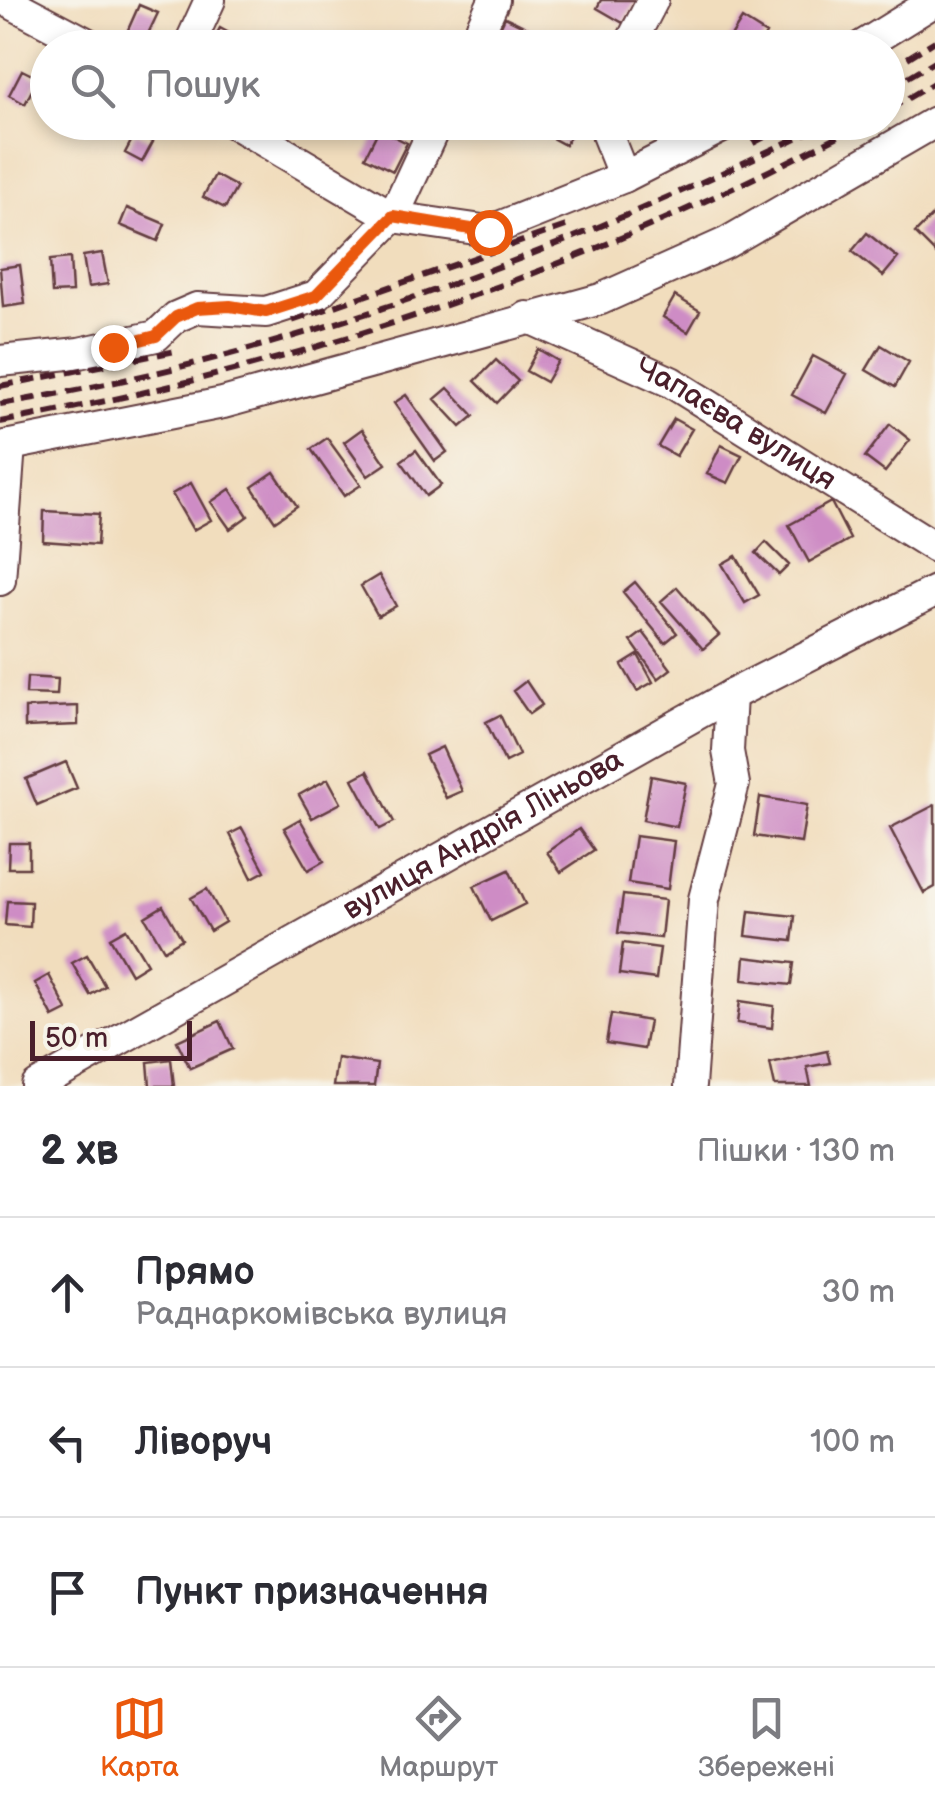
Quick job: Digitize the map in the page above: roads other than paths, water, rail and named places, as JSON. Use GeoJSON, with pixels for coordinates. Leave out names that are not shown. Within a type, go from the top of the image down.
{"type":"FeatureCollection","features":[{"type":"Feature","properties":{"kind":"street"},"geometry":{"type":"LineString","coordinates":[[5,0],[62,30]]}},
{"type":"Feature","properties":{"kind":"street"},"geometry":{"type":"LineString","coordinates":[[196,30],[210,0]]}},
{"type":"Feature","properties":{"kind":"street"},"geometry":{"type":"LineString","coordinates":[[480,30],[494,0]]}},
{"type":"Feature","properties":{"kind":"street"},"geometry":{"type":"LineString","coordinates":[[637,30],[653,0]]}},
{"type":"Feature","properties":{"kind":"street"},"geometry":{"type":"LineString","coordinates":[[888,30],[935,1]]}},
{"type":"Feature","properties":{"kind":"street"},"geometry":{"type":"LineString","coordinates":[[905,139],[935,122]]}},
{"type":"Feature","properties":{"kind":"street"},"geometry":{"type":"LineString","coordinates":[[263,140],[393,216],[489,232],[624,176],[696,140]]}},
{"type":"Feature","properties":{"kind":"street"},"geometry":{"type":"LineString","coordinates":[[0,360],[79,352],[156,336],[176,317],[197,308],[230,306],[266,312],[316,296],[393,216],[429,140]]}},
{"type":"Feature","properties":{"kind":"street"},"geometry":{"type":"LineString","coordinates":[[609,140],[624,176]]}},
{"type":"Feature","properties":{"kind":"street"},"geometry":{"type":"LineString","coordinates":[[0,580],[5,446],[223,403],[601,299],[726,243],[904,140]]}},
{"type":"Feature","properties":{"kind":"street","name":"Чапаєва вулиця"},"geometry":{"type":"LineString","coordinates":[[531,319],[671,382],[935,547]]}},
{"type":"Feature","properties":{"kind":"street","name":"вулиця Андрія Ліньова"},"geometry":{"type":"LineString","coordinates":[[37,1086],[731,696],[935,592]]}},
{"type":"Feature","properties":{"kind":"street"},"geometry":{"type":"LineString","coordinates":[[690,1086],[704,899],[734,784],[728,752],[731,696]]}},
{"type":"Feature","properties":{"kind":"railway"},"geometry":{"type":"LineString","coordinates":[[905,60],[935,41]]}},
{"type":"Feature","properties":{"kind":"railway"},"geometry":{"type":"LineString","coordinates":[[905,79],[935,61]]}},
{"type":"Feature","properties":{"kind":"railway"},"geometry":{"type":"LineString","coordinates":[[905,100],[935,82]]}},
{"type":"Feature","properties":{"kind":"railway"},"geometry":{"type":"LineString","coordinates":[[753,143],[759,140]]}},
{"type":"Feature","properties":{"kind":"railway"},"geometry":{"type":"LineString","coordinates":[[0,404],[215,358],[425,294],[629,214],[791,140]]}},
{"type":"Feature","properties":{"kind":"railway"},"geometry":{"type":"LineString","coordinates":[[0,422],[225,372],[444,306],[657,222],[829,140]]}},
{"type":"Feature","properties":{"kind":"railway"},"geometry":{"type":"LineString","coordinates":[[292,321],[566,226]]}},
{"type":"Feature","properties":{"kind":"railway"},"geometry":{"type":"LineString","coordinates":[[0,386],[176,351]]}}]}
